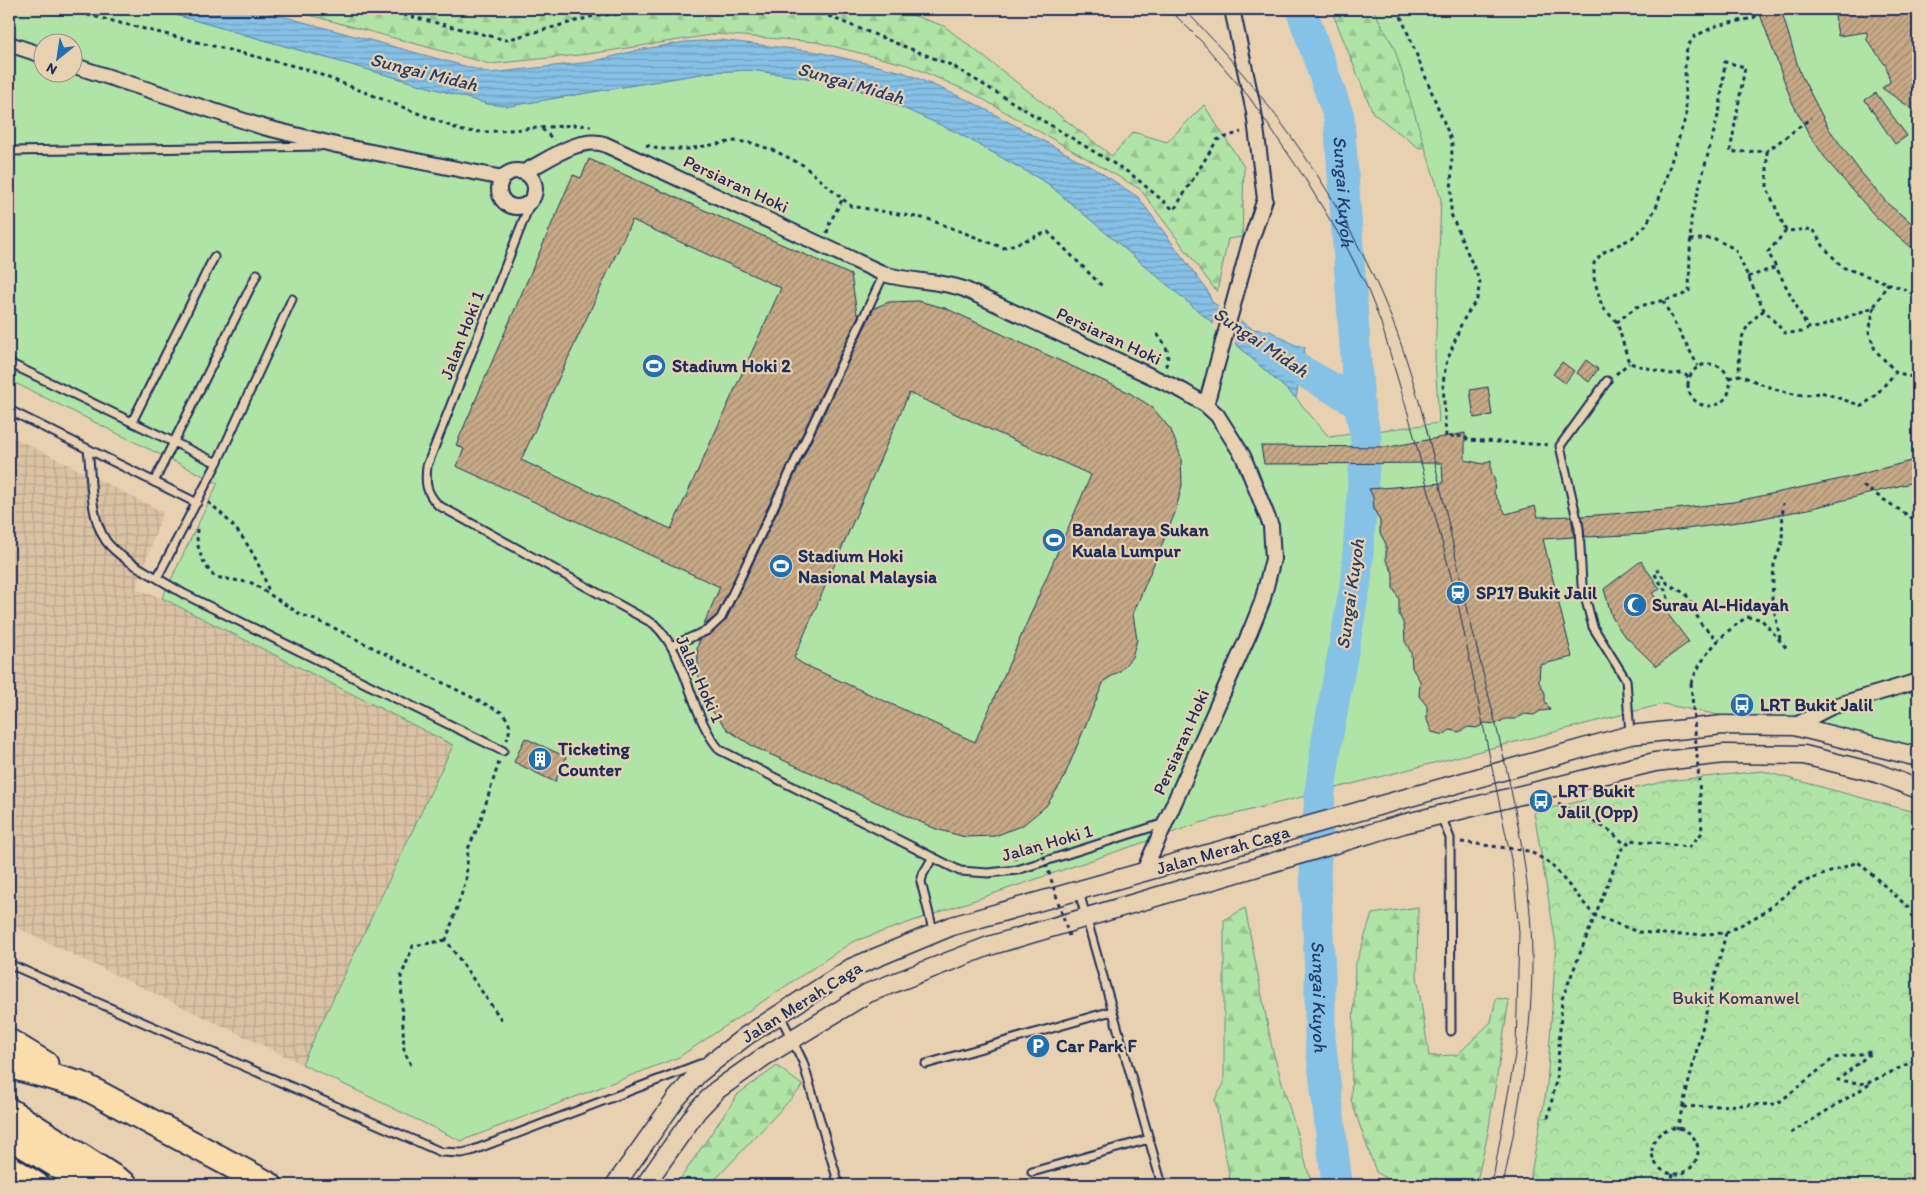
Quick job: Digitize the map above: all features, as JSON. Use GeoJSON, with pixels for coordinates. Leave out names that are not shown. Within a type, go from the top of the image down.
{"type":"FeatureCollection","features":[{"type":"Feature","properties":{"kind":"highway"},"geometry":{"type":"LineString","coordinates":[[9,1042],[82,1085],[269,1185]]}},
{"type":"Feature","properties":{"kind":"highway"},"geometry":{"type":"LineString","coordinates":[[9,1062],[19,1068],[82,1085]]}},
{"type":"Feature","properties":{"kind":"highway"},"geometry":{"type":"LineString","coordinates":[[9,1111],[126,1185]]}},
{"type":"Feature","properties":{"kind":"highway"},"geometry":{"type":"LineString","coordinates":[[9,1136],[91,1185]]}},
{"type":"Feature","properties":{"kind":"highway"},"geometry":{"type":"LineString","coordinates":[[9,1168],[36,1185]]}},
{"type":"Feature","properties":{"kind":"street"},"geometry":{"type":"LineString","coordinates":[[1206,405],[1249,246],[1265,199],[1256,127],[1232,9]]}},
{"type":"Feature","properties":{"kind":"street"},"geometry":{"type":"LineString","coordinates":[[9,44],[32,52]]}},
{"type":"Feature","properties":{"kind":"street"},"geometry":{"type":"LineString","coordinates":[[82,68],[263,127],[336,145],[503,178]]}},
{"type":"Feature","properties":{"kind":"street","name":"Persiaran Hoki"},"geometry":{"type":"LineString","coordinates":[[524,172],[583,143],[594,141],[884,274],[918,282],[947,283],[964,288],[1160,380],[1206,405],[1217,416],[1234,442],[1266,508],[1271,526],[1273,559],[1262,602],[1250,632],[1142,873]]}},
{"type":"Feature","properties":{"kind":"street"},"geometry":{"type":"LineString","coordinates":[[512,172],[524,172],[529,175],[535,185],[534,196],[531,201],[516,208],[505,203],[499,194],[503,178],[512,172]]}},
{"type":"Feature","properties":{"kind":"street"},"geometry":{"type":"LineString","coordinates":[[1794,726],[1831,708],[1918,681]]}},
{"type":"Feature","properties":{"kind":"street","name":"Jalan Merah Caga"},"geometry":{"type":"LineString","coordinates":[[615,1185],[676,1099],[698,1074],[720,1057],[851,968],[952,926],[1630,734],[1723,725],[1794,726],[1918,757]]}},
{"type":"Feature","properties":{"kind":"street","name":"Jalan Merah Caga"},"geometry":{"type":"LineString","coordinates":[[645,1185],[698,1111],[717,1090],[765,1056],[868,993],[989,946],[1086,919],[1403,824],[1655,762],[1724,754],[1804,755],[1877,773],[1918,789]]}},
{"type":"Feature","properties":{"kind":"lane"},"geometry":{"type":"LineString","coordinates":[[9,151],[336,145]]}},
{"type":"Feature","properties":{"kind":"lane","name":"Jalan Hoki 1"},"geometry":{"type":"LineString","coordinates":[[531,201],[427,466],[425,482],[429,496],[438,505],[642,616],[663,633],[671,646],[705,729],[720,750],[960,871],[973,873],[1017,870],[1165,823]]}},
{"type":"Feature","properties":{"kind":"lane"},"geometry":{"type":"LineString","coordinates":[[132,422],[214,256]]}},
{"type":"Feature","properties":{"kind":"lane"},"geometry":{"type":"LineString","coordinates":[[154,482],[257,274]]}},
{"type":"Feature","properties":{"kind":"lane"},"geometry":{"type":"LineString","coordinates":[[671,646],[708,630],[721,618],[884,274]]}},
{"type":"Feature","properties":{"kind":"lane"},"geometry":{"type":"LineString","coordinates":[[157,578],[217,463],[292,299]]}},
{"type":"Feature","properties":{"kind":"lane"},"geometry":{"type":"LineString","coordinates":[[9,363],[217,463]]}},
{"type":"Feature","properties":{"kind":"lane"},"geometry":{"type":"LineString","coordinates":[[1607,381],[1560,446],[1580,528],[1582,585],[1593,627],[1626,680],[1630,734]]}},
{"type":"Feature","properties":{"kind":"lane"},"geometry":{"type":"LineString","coordinates":[[9,410],[196,503]]}},
{"type":"Feature","properties":{"kind":"lane"},"geometry":{"type":"LineString","coordinates":[[88,449],[97,520],[106,541],[120,554],[184,594],[503,751]]}},
{"type":"Feature","properties":{"kind":"lane"},"geometry":{"type":"LineString","coordinates":[[1441,815],[1450,838],[1451,1032]]}},
{"type":"Feature","properties":{"kind":"lane"},"geometry":{"type":"LineString","coordinates":[[934,857],[923,874],[921,882],[934,934]]}},
{"type":"Feature","properties":{"kind":"lane"},"geometry":{"type":"LineString","coordinates":[[1078,891],[1162,1185]]}},
{"type":"Feature","properties":{"kind":"lane"},"geometry":{"type":"LineString","coordinates":[[9,964],[441,1152],[462,1153],[472,1151],[720,1057]]}},
{"type":"Feature","properties":{"kind":"lane"},"geometry":{"type":"LineString","coordinates":[[926,1064],[1112,1010]]}},
{"type":"Feature","properties":{"kind":"lane"},"geometry":{"type":"LineString","coordinates":[[780,1015],[804,1062],[840,1185]]}},
{"type":"Feature","properties":{"kind":"lane"},"geometry":{"type":"LineString","coordinates":[[1032,1172],[1149,1139]]}},
{"type":"Feature","properties":{"kind":"path"},"geometry":{"type":"LineString","coordinates":[[380,9],[506,40],[598,15],[711,9]]}},
{"type":"Feature","properties":{"kind":"path"},"geometry":{"type":"LineString","coordinates":[[765,9],[823,14],[951,66],[1131,174],[1174,210],[1217,140],[1256,127]]}},
{"type":"Feature","properties":{"kind":"path"},"geometry":{"type":"LineString","coordinates":[[1398,9],[1452,142],[1452,214],[1480,282],[1477,299],[1462,322],[1446,364],[1443,383],[1446,437],[1464,436],[1468,440],[1560,446]]}},
{"type":"Feature","properties":{"kind":"path"},"geometry":{"type":"LineString","coordinates":[[1629,363],[1617,322],[1602,307],[1594,278],[1594,263],[1602,253],[1632,238],[1645,226],[1656,208],[1686,116],[1685,66],[1688,47],[1695,36],[1716,26],[1753,18],[1766,9]]}},
{"type":"Feature","properties":{"kind":"path"},"geometry":{"type":"LineString","coordinates":[[1617,322],[1636,307],[1689,291],[1691,219],[1720,108],[1725,62],[1745,67],[1730,152],[1767,151],[1811,118]]}},
{"type":"Feature","properties":{"kind":"path"},"geometry":{"type":"LineString","coordinates":[[1767,151],[1768,188],[1786,231]]}},
{"type":"Feature","properties":{"kind":"path"},"geometry":{"type":"LineString","coordinates":[[830,222],[843,200]]}},
{"type":"Feature","properties":{"kind":"path"},"geometry":{"type":"LineString","coordinates":[[1808,328],[1768,252],[1786,231],[1813,228],[1824,247],[1842,267],[1904,289],[1918,297]]}},
{"type":"Feature","properties":{"kind":"path"},"geometry":{"type":"LineString","coordinates":[[1690,240],[1713,238],[1735,249],[1764,310],[1785,333],[1802,332],[1808,328],[1820,327],[1874,307]]}},
{"type":"Feature","properties":{"kind":"path"},"geometry":{"type":"LineString","coordinates":[[1748,277],[1777,267]]}},
{"type":"Feature","properties":{"kind":"path"},"geometry":{"type":"LineString","coordinates":[[1888,283],[1874,307],[1869,332],[1875,350],[1896,372],[1918,380]]}},
{"type":"Feature","properties":{"kind":"path"},"geometry":{"type":"LineString","coordinates":[[1663,300],[1698,367]]}},
{"type":"Feature","properties":{"kind":"path"},"geometry":{"type":"LineString","coordinates":[[1739,375],[1740,338],[1751,321],[1764,310]]}},
{"type":"Feature","properties":{"kind":"path"},"geometry":{"type":"LineString","coordinates":[[1157,334],[1166,346],[1169,357]]}},
{"type":"Feature","properties":{"kind":"path"},"geometry":{"type":"LineString","coordinates":[[1629,363],[1669,374],[1683,373],[1688,377]]}},
{"type":"Feature","properties":{"kind":"path"},"geometry":{"type":"LineString","coordinates":[[1607,381],[1629,363]]}},
{"type":"Feature","properties":{"kind":"path"},"geometry":{"type":"LineString","coordinates":[[1704,364],[1718,366],[1729,378],[1730,390],[1722,402],[1710,407],[1703,406],[1691,398],[1688,391],[1688,377],[1704,364]]}},
{"type":"Feature","properties":{"kind":"path"},"geometry":{"type":"LineString","coordinates":[[1729,378],[1739,375],[1790,393],[1812,396],[1821,392],[1862,406],[1875,396],[1896,372]]}},
{"type":"Feature","properties":{"kind":"path"},"geometry":{"type":"LineString","coordinates":[[1863,486],[1918,522]]}},
{"type":"Feature","properties":{"kind":"path"},"geometry":{"type":"LineString","coordinates":[[204,508],[207,501],[228,518],[247,540],[262,568],[269,592]]}},
{"type":"Feature","properties":{"kind":"path"},"geometry":{"type":"LineString","coordinates":[[1780,640],[1772,598],[1774,564],[1782,543],[1784,503]]}},
{"type":"Feature","properties":{"kind":"path"},"geometry":{"type":"LineString","coordinates":[[199,523],[196,530],[196,544],[202,560],[216,577],[252,583],[269,592],[281,603],[300,614],[330,626],[501,712],[508,719],[511,727],[480,822],[468,849],[466,881],[446,940]]}},
{"type":"Feature","properties":{"kind":"path"},"geometry":{"type":"LineString","coordinates":[[1671,606],[1665,590],[1654,573],[1658,570],[1668,584],[1686,594],[1701,624],[1718,640]]}},
{"type":"Feature","properties":{"kind":"path"},"geometry":{"type":"LineString","coordinates":[[1548,1118],[1557,1076],[1562,999],[1621,850],[1631,840],[1689,847],[1702,833],[1692,683],[1701,663],[1718,640],[1747,616],[1761,619],[1788,650]]}},
{"type":"Feature","properties":{"kind":"path"},"geometry":{"type":"LineString","coordinates":[[1555,802],[1609,830],[1626,845]]}},
{"type":"Feature","properties":{"kind":"path"},"geometry":{"type":"LineString","coordinates":[[1450,838],[1468,844],[1529,851],[1550,863],[1594,915],[1638,932],[1677,935],[1726,933],[1763,913],[1800,883],[1858,862],[1918,916]]}},
{"type":"Feature","properties":{"kind":"path"},"geometry":{"type":"LineString","coordinates":[[1017,870],[1014,849],[1040,841],[1069,936]]}},
{"type":"Feature","properties":{"kind":"path"},"geometry":{"type":"LineString","coordinates":[[1677,1129],[1726,933]]}},
{"type":"Feature","properties":{"kind":"path"},"geometry":{"type":"LineString","coordinates":[[446,940],[503,1022]]}},
{"type":"Feature","properties":{"kind":"path"},"geometry":{"type":"LineString","coordinates":[[412,1065],[404,1051],[401,977],[413,946],[446,940]]}},
{"type":"Feature","properties":{"kind":"path"},"geometry":{"type":"LineString","coordinates":[[1683,1107],[1777,1104],[1834,1058],[1872,1052],[1838,1080],[1866,1084],[1918,1059]]}},
{"type":"Feature","properties":{"kind":"path"},"geometry":{"type":"LineString","coordinates":[[1791,1133],[1879,1078]]}},
{"type":"Feature","properties":{"kind":"path"},"geometry":{"type":"LineString","coordinates":[[1677,1129],[1684,1130],[1695,1140],[1698,1154],[1696,1160],[1687,1171],[1672,1174],[1659,1167],[1654,1161],[1653,1145],[1662,1132],[1677,1129]]}},
{"type":"Feature","properties":{"kind":"path"},"geometry":{"type":"LineString","coordinates":[[1670,1185],[1672,1174]]}},
{"type":"Feature","properties":{"kind":"shaded area"},"geometry":{"type":"Polygon","coordinates":[[[9,435],[163,512],[136,589],[162,598],[453,745],[302,1064],[9,924],[9,435]]]}},
{"type":"Feature","properties":{"kind":"green space","name":"Bandaraya Sukan Kuala Lumpur"},"geometry":{"type":"Polygon","coordinates":[[[9,9],[155,9],[488,104],[509,106],[712,72],[750,70],[829,81],[872,94],[956,132],[1047,183],[1209,320],[1296,398],[1329,437],[1439,423],[1435,358],[1441,199],[1394,47],[1373,9],[1918,9],[1918,754],[1663,704],[1200,823],[852,942],[679,1057],[461,1141],[302,1064],[453,745],[162,598],[218,483],[9,380],[9,9]]]}},
{"type":"Feature","properties":{"kind":"green space"},"geometry":{"type":"Polygon","coordinates":[[[287,9],[895,9],[944,26],[1112,156],[1133,132],[1167,142],[1204,105],[1244,167],[1242,237],[1228,239],[1217,292],[1140,189],[972,93],[908,65],[816,42],[717,34],[589,54],[490,64],[287,9]]]}},
{"type":"Feature","properties":{"kind":"green space"},"geometry":{"type":"Polygon","coordinates":[[[1331,9],[1486,9],[1469,138],[1419,148],[1373,113],[1331,9]]]}},
{"type":"Feature","properties":{"kind":"green space","name":"Bukit Komanwel"},"geometry":{"type":"Polygon","coordinates":[[[1762,771],[1918,813],[1918,1185],[1529,1185],[1547,1086],[1556,944],[1534,812],[1667,781],[1762,771]]]}},
{"type":"Feature","properties":{"kind":"green space"},"geometry":{"type":"Polygon","coordinates":[[[1418,907],[1417,976],[1429,1056],[1457,1055],[1491,1022],[1496,998],[1509,1000],[1488,1133],[1476,1185],[1398,1185],[1376,1172],[1351,1100],[1355,967],[1372,914],[1418,907]]]}},
{"type":"Feature","properties":{"kind":"green space"},"geometry":{"type":"Polygon","coordinates":[[[1245,908],[1272,1048],[1312,1185],[1231,1185],[1215,1099],[1224,1084],[1224,920],[1245,908]]]}},
{"type":"Feature","properties":{"kind":"green space"},"geometry":{"type":"Polygon","coordinates":[[[777,1066],[803,1086],[710,1185],[676,1185],[738,1094],[777,1066]]]}},
{"type":"Feature","properties":{"kind":"water"},"geometry":{"type":"Polygon","coordinates":[[[155,9],[256,9],[490,73],[591,62],[638,50],[685,42],[720,40],[818,52],[903,72],[972,102],[1097,170],[1138,197],[1207,290],[1212,302],[1253,329],[1270,331],[1295,345],[1305,347],[1296,398],[1209,320],[1047,183],[956,132],[872,94],[829,81],[750,70],[712,72],[509,106],[488,104],[155,9]]]}},
{"type":"Feature","properties":{"kind":"pier"},"geometry":{"type":"Polygon","coordinates":[[[1219,304],[1241,318],[1234,346],[1213,327],[1219,304]]]}},
{"type":"Feature","properties":{"kind":"building"},"geometry":{"type":"Polygon","coordinates":[[[1758,9],[1781,9],[1800,73],[1829,129],[1859,170],[1889,205],[1918,228],[1918,253],[1876,217],[1828,162],[1809,134],[1792,102],[1758,9]]]}},
{"type":"Feature","properties":{"kind":"building"},"geometry":{"type":"Polygon","coordinates":[[[1834,9],[1918,9],[1918,113],[1882,88],[1890,82],[1886,66],[1867,40],[1867,32],[1838,36],[1834,9]]]}},
{"type":"Feature","properties":{"kind":"building"},"geometry":{"type":"Polygon","coordinates":[[[1876,93],[1907,136],[1895,144],[1865,100],[1876,93]]]}},
{"type":"Feature","properties":{"kind":"building"},"geometry":{"type":"Polygon","coordinates":[[[589,159],[851,275],[857,314],[859,314],[717,615],[703,626],[720,587],[456,466],[464,449],[456,445],[573,175],[581,178],[589,159]],[[632,220],[521,460],[671,529],[781,288],[632,220]]]}},
{"type":"Feature","properties":{"kind":"building","name":"Stadium Hoki Nasional Malaysia"},"geometry":{"type":"Polygon","coordinates":[[[918,301],[945,308],[1128,392],[1152,407],[1171,430],[1181,457],[1182,485],[1175,513],[1133,614],[1137,640],[1132,657],[1120,671],[1104,681],[1062,782],[1046,806],[1023,825],[995,836],[965,837],[936,829],[754,747],[728,730],[709,707],[699,678],[697,648],[700,639],[711,634],[726,620],[874,308],[889,302],[918,301]],[[909,393],[794,658],[803,664],[975,742],[1091,475],[909,393]]]}},
{"type":"Feature","properties":{"kind":"building"},"geometry":{"type":"Polygon","coordinates":[[[1586,360],[1598,369],[1589,382],[1577,373],[1586,360]]]}},
{"type":"Feature","properties":{"kind":"building"},"geometry":{"type":"Polygon","coordinates":[[[1562,362],[1574,371],[1565,383],[1553,374],[1562,362]]]}},
{"type":"Feature","properties":{"kind":"building"},"geometry":{"type":"Polygon","coordinates":[[[1488,387],[1492,415],[1474,418],[1470,390],[1488,387]]]}},
{"type":"Feature","properties":{"kind":"building","name":"SP17 Bukit Jalil"},"geometry":{"type":"Polygon","coordinates":[[[1465,433],[1465,460],[1483,464],[1491,460],[1491,471],[1495,481],[1494,493],[1506,514],[1535,506],[1538,517],[1571,516],[1574,537],[1543,539],[1572,657],[1540,665],[1539,682],[1545,693],[1545,701],[1550,710],[1540,711],[1534,715],[1525,714],[1515,719],[1505,719],[1496,724],[1485,723],[1477,728],[1468,727],[1459,732],[1450,730],[1443,735],[1432,732],[1427,720],[1427,706],[1419,696],[1420,681],[1412,668],[1411,653],[1405,641],[1404,625],[1399,614],[1399,599],[1393,588],[1393,573],[1386,560],[1386,544],[1380,533],[1380,521],[1374,509],[1373,497],[1369,489],[1443,483],[1442,463],[1264,464],[1261,446],[1389,447],[1465,433]]]}},
{"type":"Feature","properties":{"kind":"building"},"geometry":{"type":"Polygon","coordinates":[[[1918,459],[1918,481],[1813,508],[1753,520],[1648,534],[1585,537],[1582,516],[1667,510],[1733,502],[1850,477],[1918,459]]]}},
{"type":"Feature","properties":{"kind":"building","name":"Surau Al-Hidayah"},"geometry":{"type":"Polygon","coordinates":[[[1641,561],[1660,589],[1652,593],[1689,642],[1656,666],[1622,633],[1612,617],[1604,589],[1641,561]]]}},
{"type":"Feature","properties":{"kind":"building","name":"Ticketing Counter"},"geometry":{"type":"Polygon","coordinates":[[[525,738],[566,757],[555,782],[514,762],[525,738]]]}},
{"type":"Feature","properties":{"kind":"waterway","name":"Sungai Kuyoh"},"geometry":{"type":"LineString","coordinates":[[1301,9],[1339,117],[1359,403],[1366,439],[1356,581],[1327,740],[1320,792],[1315,874],[1320,974],[1320,1038],[1337,1185]]}},
{"type":"Feature","properties":{"kind":"waterway","name":"Sungai Midah"},"geometry":{"type":"LineString","coordinates":[[1266,347],[1300,370],[1359,403]]}},
{"type":"Feature","properties":{"kind":"tram line"},"geometry":{"type":"LineString","coordinates":[[1169,9],[1202,42],[1249,97],[1304,177],[1347,248],[1366,285],[1381,323],[1409,417],[1457,599],[1513,869],[1519,932],[1516,1049],[1492,1185]]}},
{"type":"Feature","properties":{"kind":"tram line"},"geometry":{"type":"LineString","coordinates":[[1184,9],[1247,78],[1276,115],[1328,192],[1372,274],[1391,317],[1426,426],[1515,808],[1528,888],[1532,961],[1529,1025],[1516,1121],[1503,1185]]}},
{"type":"Feature","properties":{"kind":"place","name":"Stadium Hoki 2"},"geometry":{"type":"Point","coordinates":[654,366]}},
{"type":"Feature","properties":{"kind":"place","name":"Bandaraya Sukan Kuala Lumpur"},"geometry":{"type":"Point","coordinates":[1054,540]}},
{"type":"Feature","properties":{"kind":"place","name":"Stadium Hoki Nasional Malaysia"},"geometry":{"type":"Point","coordinates":[781,566]}},
{"type":"Feature","properties":{"kind":"place","name":"SP17 Bukit Jalil"},"geometry":{"type":"Point","coordinates":[1458,593]}},
{"type":"Feature","properties":{"kind":"place","name":"Surau Al-Hidayah"},"geometry":{"type":"Point","coordinates":[1635,605]}},
{"type":"Feature","properties":{"kind":"place","name":"LRT Bukit Jalil"},"geometry":{"type":"Point","coordinates":[1742,705]}},
{"type":"Feature","properties":{"kind":"place","name":"Ticketing Counter"},"geometry":{"type":"Point","coordinates":[540,759]}},
{"type":"Feature","properties":{"kind":"place","name":"LRT Bukit Jalil (Opp)"},"geometry":{"type":"Point","coordinates":[1541,801]}},
{"type":"Feature","properties":{"kind":"place","name":"Car Park F"},"geometry":{"type":"Point","coordinates":[1038,1046]}}]}
